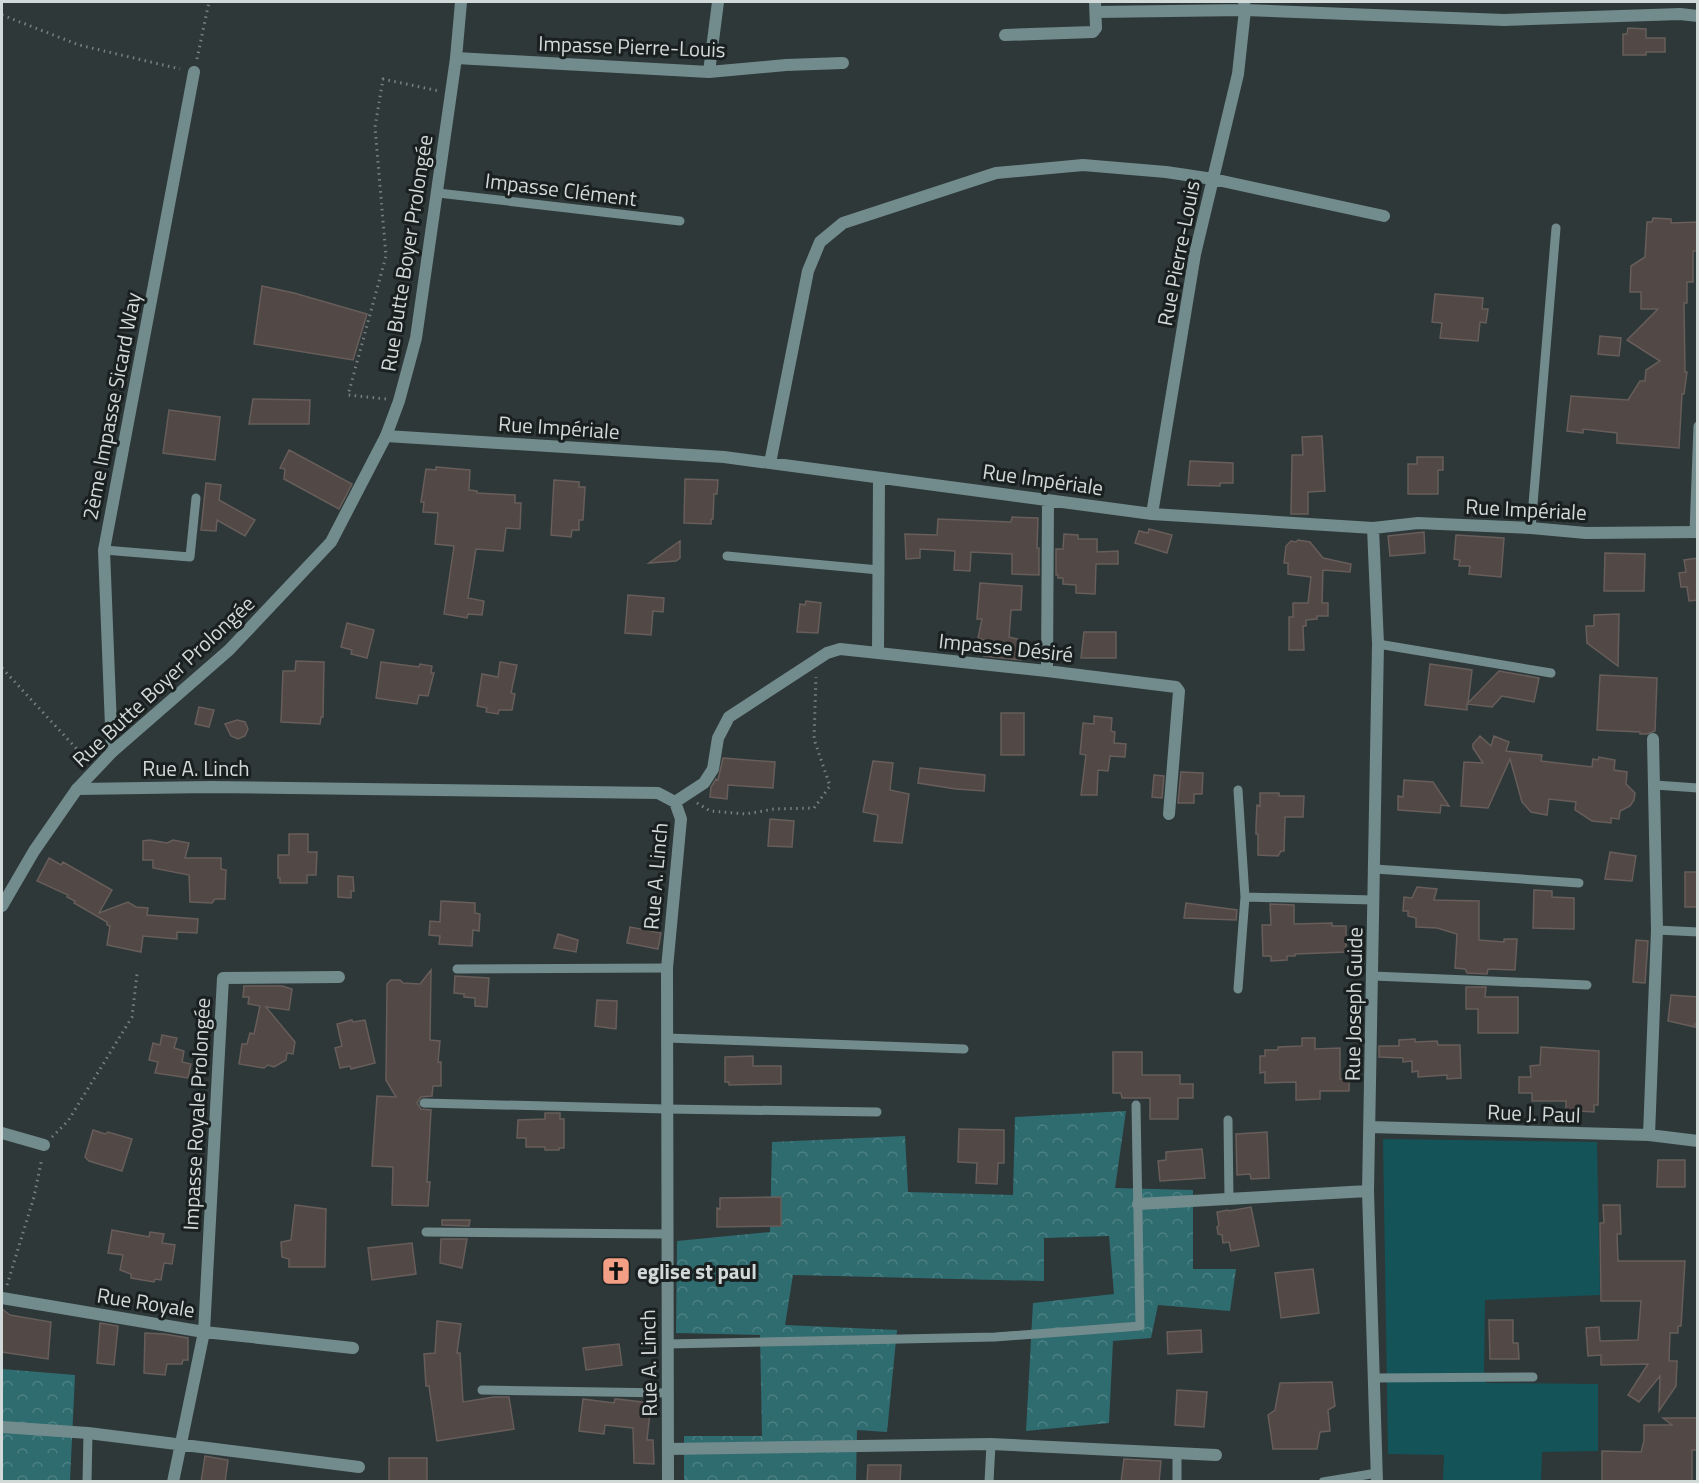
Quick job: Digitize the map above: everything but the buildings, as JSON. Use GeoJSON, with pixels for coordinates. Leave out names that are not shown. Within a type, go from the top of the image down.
{"type":"FeatureCollection","features":[{"type":"Feature","properties":{"kind":"street","name":"Rue Butte Boyer Prolongée"},"geometry":{"type":"LineString","coordinates":[[2,906],[34,851],[77,789],[112,752],[229,650],[331,542],[386,436],[399,401],[416,338],[438,193],[461,2]]}},
{"type":"Feature","properties":{"kind":"street"},"geometry":{"type":"LineString","coordinates":[[709,72],[718,2]]}},
{"type":"Feature","properties":{"kind":"street"},"geometry":{"type":"LineString","coordinates":[[1677,2],[1680,14]]}},
{"type":"Feature","properties":{"kind":"street"},"geometry":{"type":"LineString","coordinates":[[1005,35],[1093,32],[1096,28],[1096,7],[1244,6],[1504,20],[1680,14],[1698,16]]}},
{"type":"Feature","properties":{"kind":"street","name":"Rue Pierre-Louis"},"geometry":{"type":"LineString","coordinates":[[1152,514],[1195,254],[1238,74],[1244,6]]}},
{"type":"Feature","properties":{"kind":"street","name":"Impasse Pierre-Louis"},"geometry":{"type":"LineString","coordinates":[[456,58],[709,72],[786,65],[843,63]]}},
{"type":"Feature","properties":{"kind":"street","name":"2ème Impasse Sicard Way"},"geometry":{"type":"LineString","coordinates":[[112,752],[104,550],[194,72]]}},
{"type":"Feature","properties":{"kind":"street"},"geometry":{"type":"LineString","coordinates":[[770,463],[808,271],[820,242],[843,223],[996,173],[1083,165],[1166,172],[1213,179],[1384,216]]}},
{"type":"Feature","properties":{"kind":"street","name":"Rue Impériale"},"geometry":{"type":"LineString","coordinates":[[386,436],[724,457],[1152,514],[1373,528],[1418,523],[1586,533],[1696,532]]}},
{"type":"Feature","properties":{"kind":"street"},"geometry":{"type":"LineString","coordinates":[[878,653],[879,477]]}},
{"type":"Feature","properties":{"kind":"street"},"geometry":{"type":"LineString","coordinates":[[1047,671],[1048,500]]}},
{"type":"Feature","properties":{"kind":"street","name":"Rue Joseph Guide"},"geometry":{"type":"LineString","coordinates":[[1373,528],[1378,644],[1368,1191],[1376,1378],[1377,1477]]}},
{"type":"Feature","properties":{"kind":"street","name":"Impasse Désiré"},"geometry":{"type":"LineString","coordinates":[[680,799],[704,783],[713,769],[718,738],[729,717],[827,653],[840,650],[1047,671],[1178,689],[1169,814]]}},
{"type":"Feature","properties":{"kind":"street"},"geometry":{"type":"LineString","coordinates":[[1649,1135],[1657,930],[1653,739]]}},
{"type":"Feature","properties":{"kind":"street","name":"Rue A. Linch"},"geometry":{"type":"LineString","coordinates":[[77,789],[210,786],[658,793],[680,799],[681,819],[667,968],[668,1482]]}},
{"type":"Feature","properties":{"kind":"street","name":"Impasse Royale Prolongée"},"geometry":{"type":"LineString","coordinates":[[204,1332],[223,978],[339,977]]}},
{"type":"Feature","properties":{"kind":"street","name":"Rue J. Paul"},"geometry":{"type":"LineString","coordinates":[[1370,1127],[1649,1135],[1698,1142]]}},
{"type":"Feature","properties":{"kind":"street"},"geometry":{"type":"LineString","coordinates":[[2,1133],[44,1145]]}},
{"type":"Feature","properties":{"kind":"street"},"geometry":{"type":"LineString","coordinates":[[1138,1204],[1368,1191]]}},
{"type":"Feature","properties":{"kind":"street","name":"Rue Royale"},"geometry":{"type":"LineString","coordinates":[[2,1298],[204,1332],[173,1482]]}},
{"type":"Feature","properties":{"kind":"street"},"geometry":{"type":"LineString","coordinates":[[204,1332],[353,1348]]}},
{"type":"Feature","properties":{"kind":"street"},"geometry":{"type":"LineString","coordinates":[[2,1427],[181,1443],[359,1467]]}},
{"type":"Feature","properties":{"kind":"street"},"geometry":{"type":"LineString","coordinates":[[669,1449],[991,1444],[1216,1455]]}},
{"type":"Feature","properties":{"kind":"lane","name":"Impasse Clément"},"geometry":{"type":"LineString","coordinates":[[438,193],[681,221]]}},
{"type":"Feature","properties":{"kind":"lane"},"geometry":{"type":"LineString","coordinates":[[1531,528],[1556,228]]}},
{"type":"Feature","properties":{"kind":"lane"},"geometry":{"type":"LineString","coordinates":[[1696,532],[1698,426]]}},
{"type":"Feature","properties":{"kind":"lane"},"geometry":{"type":"LineString","coordinates":[[104,550],[190,557],[196,498]]}},
{"type":"Feature","properties":{"kind":"lane"},"geometry":{"type":"LineString","coordinates":[[727,556],[879,570]]}},
{"type":"Feature","properties":{"kind":"lane"},"geometry":{"type":"LineString","coordinates":[[1378,644],[1551,673]]}},
{"type":"Feature","properties":{"kind":"lane"},"geometry":{"type":"LineString","coordinates":[[1655,785],[1698,788]]}},
{"type":"Feature","properties":{"kind":"lane"},"geometry":{"type":"LineString","coordinates":[[1238,790],[1245,897],[1238,989]]}},
{"type":"Feature","properties":{"kind":"lane"},"geometry":{"type":"LineString","coordinates":[[1375,869],[1579,883]]}},
{"type":"Feature","properties":{"kind":"lane"},"geometry":{"type":"LineString","coordinates":[[1245,897],[1374,900]]}},
{"type":"Feature","properties":{"kind":"lane"},"geometry":{"type":"LineString","coordinates":[[1657,930],[1698,932]]}},
{"type":"Feature","properties":{"kind":"lane"},"geometry":{"type":"LineString","coordinates":[[457,969],[667,968]]}},
{"type":"Feature","properties":{"kind":"lane"},"geometry":{"type":"LineString","coordinates":[[1373,976],[1587,985]]}},
{"type":"Feature","properties":{"kind":"lane"},"geometry":{"type":"LineString","coordinates":[[667,1038],[964,1049]]}},
{"type":"Feature","properties":{"kind":"lane"},"geometry":{"type":"LineString","coordinates":[[424,1103],[877,1112]]}},
{"type":"Feature","properties":{"kind":"lane"},"geometry":{"type":"LineString","coordinates":[[667,1344],[995,1337],[1140,1326],[1136,1105]]}},
{"type":"Feature","properties":{"kind":"lane"},"geometry":{"type":"LineString","coordinates":[[1228,1120],[1229,1199]]}},
{"type":"Feature","properties":{"kind":"lane"},"geometry":{"type":"LineString","coordinates":[[426,1232],[667,1234]]}},
{"type":"Feature","properties":{"kind":"lane"},"geometry":{"type":"LineString","coordinates":[[1376,1378],[1533,1377]]}},
{"type":"Feature","properties":{"kind":"lane"},"geometry":{"type":"LineString","coordinates":[[482,1390],[668,1393]]}},
{"type":"Feature","properties":{"kind":"lane"},"geometry":{"type":"LineString","coordinates":[[87,1482],[88,1433]]}},
{"type":"Feature","properties":{"kind":"lane"},"geometry":{"type":"LineString","coordinates":[[989,1482],[991,1444]]}},
{"type":"Feature","properties":{"kind":"lane"},"geometry":{"type":"LineString","coordinates":[[1177,1454],[1177,1482]]}},
{"type":"Feature","properties":{"kind":"lane"},"geometry":{"type":"LineString","coordinates":[[1323,1482],[1377,1477]]}},
{"type":"Feature","properties":{"kind":"path"},"geometry":{"type":"LineString","coordinates":[[2,15],[80,45],[194,72],[209,2]]}},
{"type":"Feature","properties":{"kind":"path"},"geometry":{"type":"LineString","coordinates":[[399,401],[348,395],[386,256],[375,127],[383,79],[451,94]]}},
{"type":"Feature","properties":{"kind":"path"},"geometry":{"type":"LineString","coordinates":[[680,799],[710,811],[746,814],[774,809],[814,808],[830,786],[814,739],[817,660]]}},
{"type":"Feature","properties":{"kind":"path"},"geometry":{"type":"LineString","coordinates":[[2,668],[95,770]]}},
{"type":"Feature","properties":{"kind":"path"},"geometry":{"type":"LineString","coordinates":[[2,1298],[34,1197],[44,1145],[68,1120],[132,1017],[137,974]]}},
{"type":"Feature","properties":{"kind":"shaded area"},"geometry":{"type":"Polygon","coordinates":[[[1383,1139],[1597,1142],[1600,1295],[1485,1300],[1484,1373],[1486,1383],[1598,1384],[1598,1451],[1542,1452],[1541,1482],[1443,1481],[1444,1455],[1388,1454],[1383,1139]]]}},
{"type":"Feature","properties":{"kind":"green space"},"geometry":{"type":"Polygon","coordinates":[[[1126,1111],[1115,1188],[1193,1190],[1193,1269],[1236,1269],[1230,1311],[1158,1305],[1151,1338],[1113,1341],[1109,1423],[1026,1431],[1033,1303],[1114,1294],[1109,1236],[1044,1238],[1044,1281],[793,1275],[785,1325],[897,1330],[887,1432],[857,1430],[856,1481],[684,1481],[684,1436],[762,1436],[760,1335],[676,1333],[677,1241],[770,1232],[772,1142],[905,1136],[908,1192],[1013,1195],[1015,1117],[1126,1111]]]}},
{"type":"Feature","properties":{"kind":"green space"},"geometry":{"type":"Polygon","coordinates":[[[2,1369],[75,1375],[70,1481],[2,1481],[2,1369]]]}},
{"type":"Feature","properties":{"kind":"place","name":"eglise st paul"},"geometry":{"type":"Point","coordinates":[616,1271]}}]}
